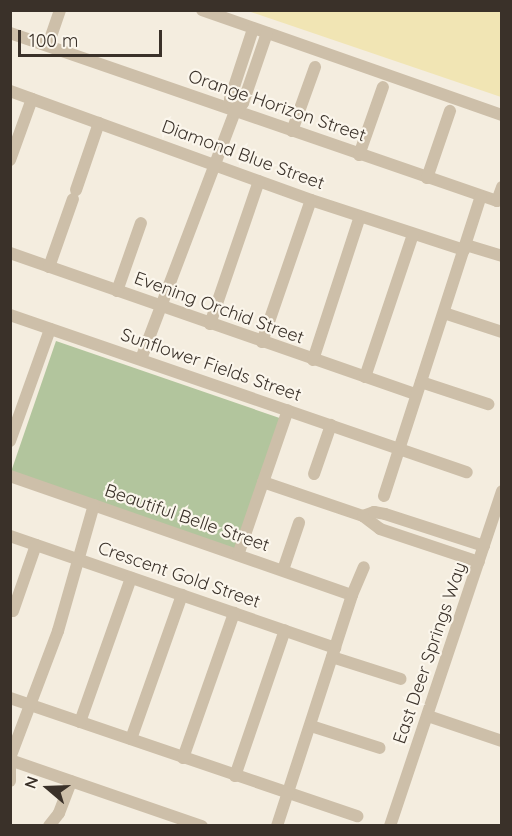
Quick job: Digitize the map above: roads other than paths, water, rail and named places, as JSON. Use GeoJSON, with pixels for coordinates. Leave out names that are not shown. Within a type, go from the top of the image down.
{"type":"FeatureCollection","features":[{"type":"Feature","properties":{"kind":"street"},"geometry":{"type":"LineString","coordinates":[[48,45],[60,10]]}},
{"type":"Feature","properties":{"kind":"street"},"geometry":{"type":"LineString","coordinates":[[202,10],[501,116]]}},
{"type":"Feature","properties":{"kind":"street"},"geometry":{"type":"LineString","coordinates":[[235,112],[230,99],[253,29]]}},
{"type":"Feature","properties":{"kind":"street","name":"Orange Horizon Street"},"geometry":{"type":"LineString","coordinates":[[10,33],[481,196],[497,201],[501,188]]}},
{"type":"Feature","properties":{"kind":"street"},"geometry":{"type":"LineString","coordinates":[[141,359],[235,112],[243,103],[267,33]]}},
{"type":"Feature","properties":{"kind":"street"},"geometry":{"type":"LineString","coordinates":[[292,131],[315,67]]}},
{"type":"Feature","properties":{"kind":"street"},"geometry":{"type":"LineString","coordinates":[[359,154],[382,87]]}},
{"type":"Feature","properties":{"kind":"street","name":"Diamond Blue Street"},"geometry":{"type":"LineString","coordinates":[[10,91],[311,200],[413,234],[501,256]]}},
{"type":"Feature","properties":{"kind":"street"},"geometry":{"type":"LineString","coordinates":[[10,160],[32,99]]}},
{"type":"Feature","properties":{"kind":"street"},"geometry":{"type":"LineString","coordinates":[[427,178],[450,111]]}},
{"type":"Feature","properties":{"kind":"street"},"geometry":{"type":"LineString","coordinates":[[49,267],[99,123]]}},
{"type":"Feature","properties":{"kind":"street"},"geometry":{"type":"LineString","coordinates":[[210,324],[259,181]]}},
{"type":"Feature","properties":{"kind":"street"},"geometry":{"type":"LineString","coordinates":[[384,496],[481,196]]}},
{"type":"Feature","properties":{"kind":"street"},"geometry":{"type":"LineString","coordinates":[[261,342],[311,200]]}},
{"type":"Feature","properties":{"kind":"street"},"geometry":{"type":"LineString","coordinates":[[313,360],[360,216]]}},
{"type":"Feature","properties":{"kind":"street"},"geometry":{"type":"LineString","coordinates":[[117,291],[141,223]]}},
{"type":"Feature","properties":{"kind":"street"},"geometry":{"type":"LineString","coordinates":[[365,377],[413,234]]}},
{"type":"Feature","properties":{"kind":"street","name":"Evening Orchid Street"},"geometry":{"type":"LineString","coordinates":[[10,253],[416,394]]}},
{"type":"Feature","properties":{"kind":"street"},"geometry":{"type":"LineString","coordinates":[[444,312],[501,332]]}},
{"type":"Feature","properties":{"kind":"street","name":"Sunflower Fields Street"},"geometry":{"type":"LineString","coordinates":[[10,315],[467,472]]}},
{"type":"Feature","properties":{"kind":"street"},"geometry":{"type":"LineString","coordinates":[[10,441],[50,329]]}},
{"type":"Feature","properties":{"kind":"street"},"geometry":{"type":"LineString","coordinates":[[421,382],[488,404]]}},
{"type":"Feature","properties":{"kind":"street"},"geometry":{"type":"LineString","coordinates":[[238,555],[288,410]]}},
{"type":"Feature","properties":{"kind":"street"},"geometry":{"type":"LineString","coordinates":[[314,474],[331,425]]}},
{"type":"Feature","properties":{"kind":"street","name":"Beautiful Belle Street"},"geometry":{"type":"LineString","coordinates":[[10,476],[352,595]]}},
{"type":"Feature","properties":{"kind":"street"},"geometry":{"type":"LineString","coordinates":[[263,482],[363,516],[380,529],[480,562]]}},
{"type":"Feature","properties":{"kind":"street","name":"East Deer Springs Way"},"geometry":{"type":"LineString","coordinates":[[390,825],[480,562],[501,491]]}},
{"type":"Feature","properties":{"kind":"street"},"geometry":{"type":"LineString","coordinates":[[10,781],[10,761],[58,631],[94,506]]}},
{"type":"Feature","properties":{"kind":"street"},"geometry":{"type":"LineString","coordinates":[[363,516],[378,512],[484,546]]}},
{"type":"Feature","properties":{"kind":"street"},"geometry":{"type":"LineString","coordinates":[[283,570],[299,524]]}},
{"type":"Feature","properties":{"kind":"street","name":"Crescent Gold Street"},"geometry":{"type":"LineString","coordinates":[[10,536],[285,630],[334,653],[401,679]]}},
{"type":"Feature","properties":{"kind":"street"},"geometry":{"type":"LineString","coordinates":[[13,611],[36,545]]}},
{"type":"Feature","properties":{"kind":"street"},"geometry":{"type":"LineString","coordinates":[[278,825],[352,595],[364,567]]}},
{"type":"Feature","properties":{"kind":"street"},"geometry":{"type":"LineString","coordinates":[[80,722],[131,578]]}},
{"type":"Feature","properties":{"kind":"street"},"geometry":{"type":"LineString","coordinates":[[131,739],[182,594]]}},
{"type":"Feature","properties":{"kind":"street"},"geometry":{"type":"LineString","coordinates":[[183,758],[234,613]]}},
{"type":"Feature","properties":{"kind":"street"},"geometry":{"type":"LineString","coordinates":[[235,776],[285,630]]}},
{"type":"Feature","properties":{"kind":"street"},"geometry":{"type":"LineString","coordinates":[[10,698],[357,816]]}},
{"type":"Feature","properties":{"kind":"street"},"geometry":{"type":"LineString","coordinates":[[428,716],[501,741]]}},
{"type":"Feature","properties":{"kind":"street"},"geometry":{"type":"LineString","coordinates":[[310,726],[380,748]]}},
{"type":"Feature","properties":{"kind":"street"},"geometry":{"type":"LineString","coordinates":[[10,761],[202,825]]}},
{"type":"Feature","properties":{"kind":"street"},"geometry":{"type":"LineString","coordinates":[[49,825],[59,813],[71,781]]}}]}
